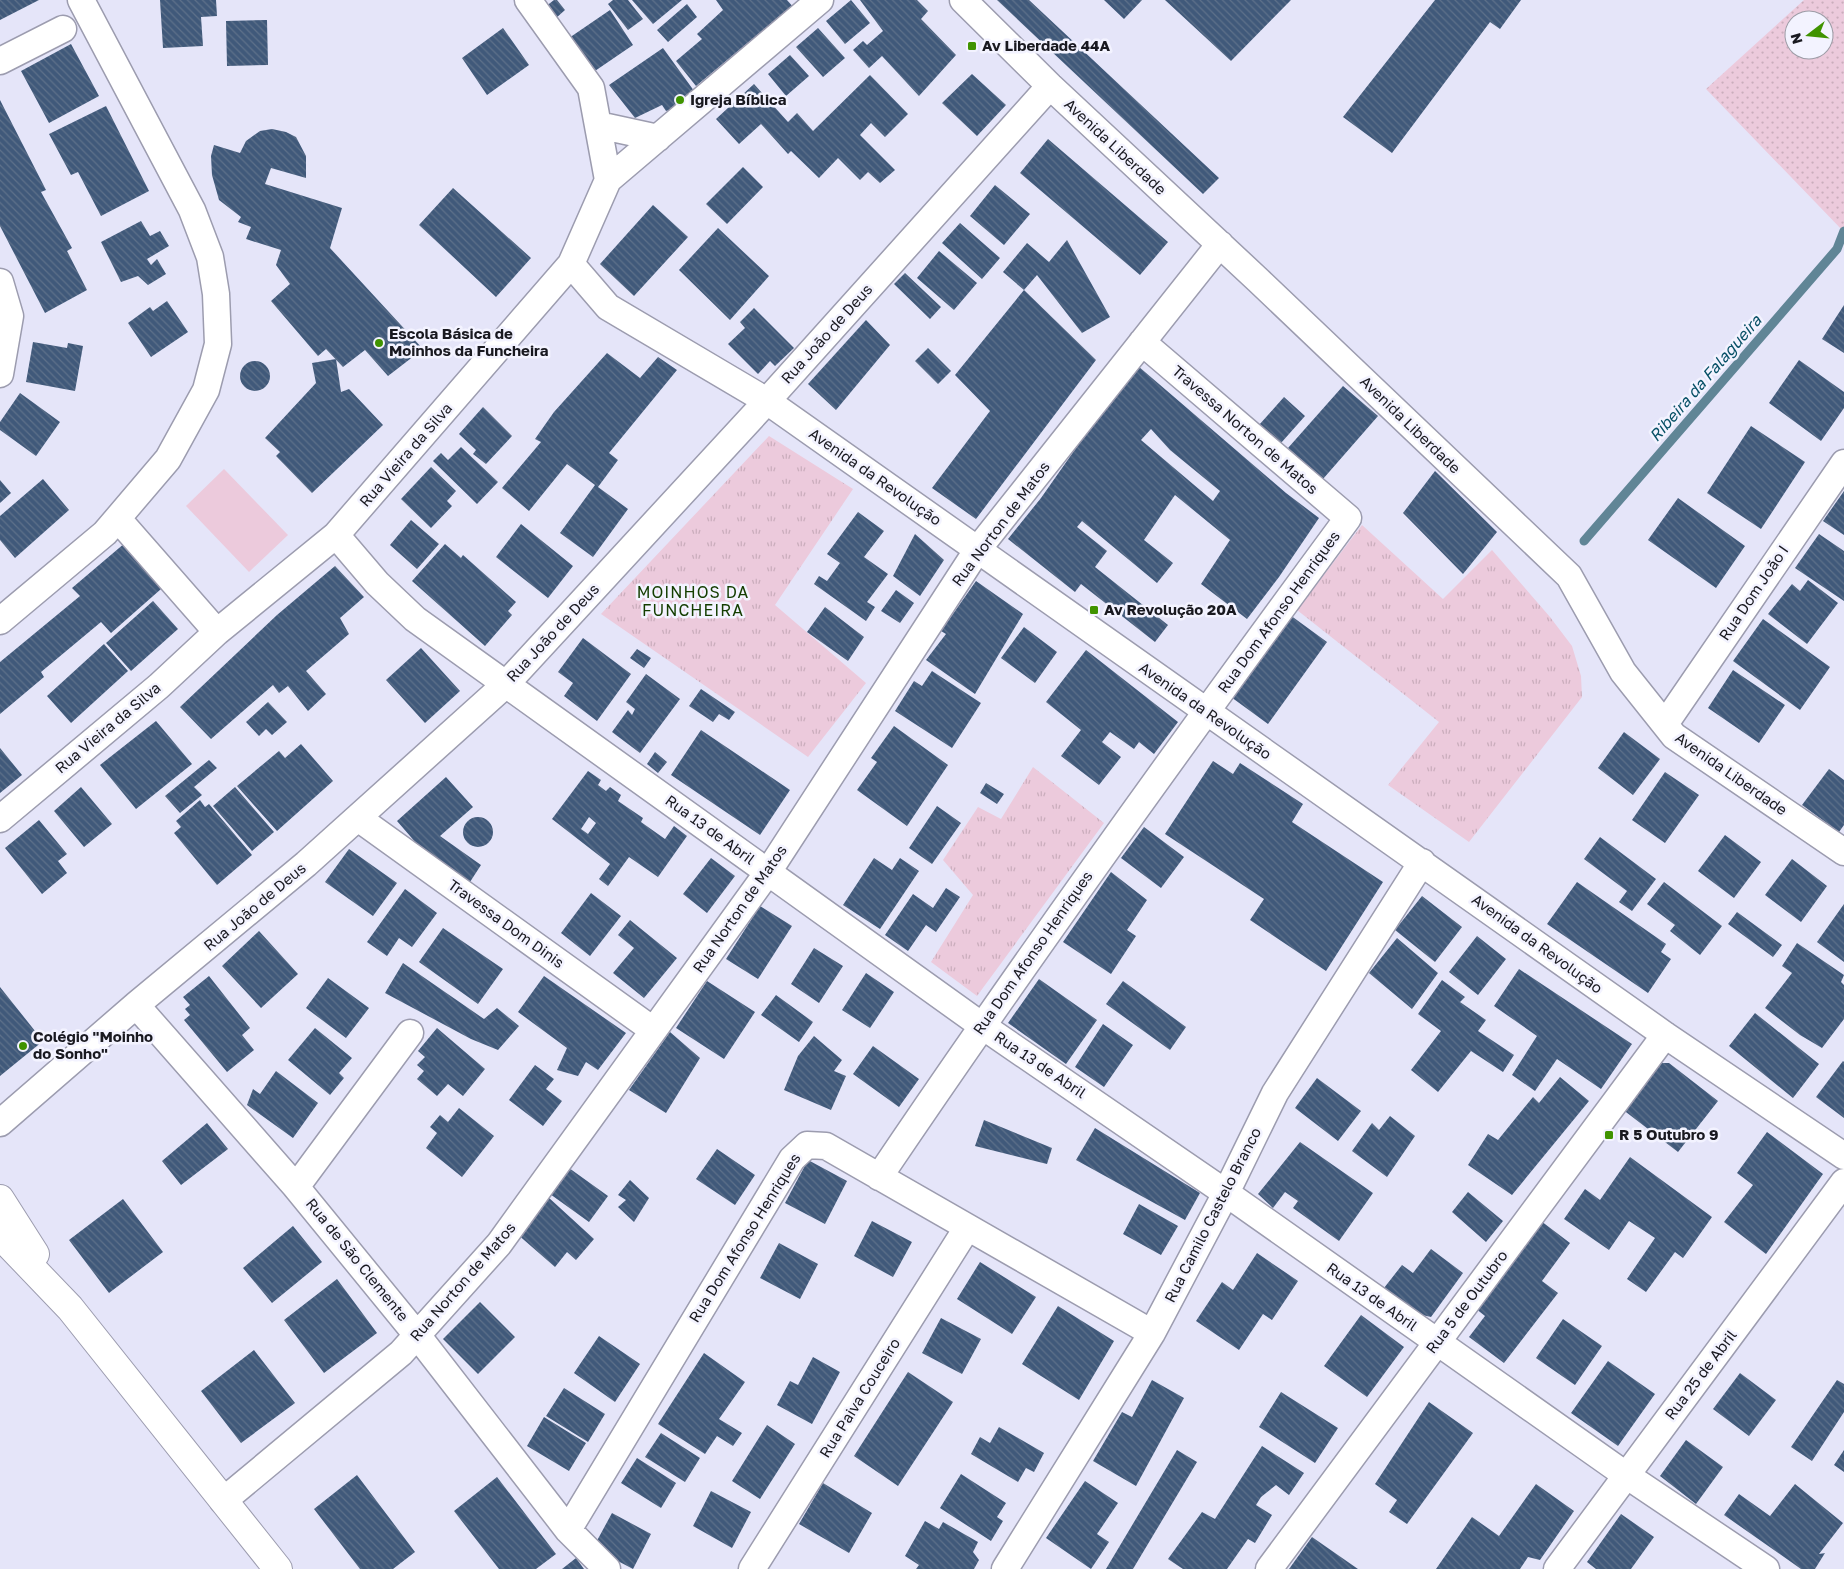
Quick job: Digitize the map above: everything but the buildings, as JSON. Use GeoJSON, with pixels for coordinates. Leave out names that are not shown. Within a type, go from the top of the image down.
{"type":"FeatureCollection","features":[{"type":"Feature","properties":{"kind":"street"},"geometry":{"type":"LineString","coordinates":[[0,621],[118,519],[168,459],[206,390],[218,344],[216,294],[210,257],[192,210],[81,0]]}},
{"type":"Feature","properties":{"kind":"street"},"geometry":{"type":"LineString","coordinates":[[528,0],[591,88],[608,180],[820,0]]}},
{"type":"Feature","properties":{"kind":"street","name":"Avenida Liberdade"},"geometry":{"type":"LineString","coordinates":[[963,0],[1050,86],[1220,244],[1569,576],[1623,672],[1674,736],[1844,852]]}},
{"type":"Feature","properties":{"kind":"street"},"geometry":{"type":"LineString","coordinates":[[0,61],[63,29]]}},
{"type":"Feature","properties":{"kind":"street","name":"Rua João de Deus"},"geometry":{"type":"LineString","coordinates":[[0,1123],[136,1005],[306,864],[506,684],[767,400],[1050,86]]}},
{"type":"Feature","properties":{"kind":"street"},"geometry":{"type":"LineString","coordinates":[[598,124],[658,138]]}},
{"type":"Feature","properties":{"kind":"street","name":"Rua Vieira da Silva"},"geometry":{"type":"LineString","coordinates":[[0,818],[158,686],[217,632],[336,535],[570,264],[608,180]]}},
{"type":"Feature","properties":{"kind":"street","name":"Rua Norton de Matos"},"geometry":{"type":"LineString","coordinates":[[223,1501],[402,1353],[499,1244],[768,872],[978,549],[1220,244]]}},
{"type":"Feature","properties":{"kind":"street","name":"Avenida da Revolução"},"geometry":{"type":"LineString","coordinates":[[570,264],[608,307],[767,400],[1665,1035],[1844,1156]]}},
{"type":"Feature","properties":{"kind":"street"},"geometry":{"type":"LineString","coordinates":[[0,282],[10,316],[0,374]]}},
{"type":"Feature","properties":{"kind":"street","name":"Travessa Norton de Matos"},"geometry":{"type":"LineString","coordinates":[[1142,342],[1348,518]]}},
{"type":"Feature","properties":{"kind":"street","name":"Rua Dom João I"},"geometry":{"type":"LineString","coordinates":[[1665,724],[1844,463]]}},
{"type":"Feature","properties":{"kind":"street","name":"Rua Dom Afonso Henriques"},"geometry":{"type":"LineString","coordinates":[[568,1530],[792,1158],[807,1145],[826,1146],[880,1177],[981,1025],[1348,518]]}},
{"type":"Feature","properties":{"kind":"street"},"geometry":{"type":"LineString","coordinates":[[118,519],[217,632]]}},
{"type":"Feature","properties":{"kind":"street","name":"Rua 13 de Abril"},"geometry":{"type":"LineString","coordinates":[[336,535],[377,584],[415,619],[981,1025],[1226,1193],[1626,1475],[1766,1569]]}},
{"type":"Feature","properties":{"kind":"street","name":"Travessa Dom Dinis"},"geometry":{"type":"LineString","coordinates":[[358,818],[653,1030]]}},
{"type":"Feature","properties":{"kind":"street","name":"Rua Camilo Castelo Branco"},"geometry":{"type":"LineString","coordinates":[[1005,1569],[1152,1333],[1226,1193],[1275,1093],[1422,862]]}},
{"type":"Feature","properties":{"kind":"street","name":"Rua de São Clemente"},"geometry":{"type":"LineString","coordinates":[[136,1005],[296,1187],[418,1335],[568,1530],[606,1569]]}},
{"type":"Feature","properties":{"kind":"street"},"geometry":{"type":"LineString","coordinates":[[296,1187],[410,1033]]}},
{"type":"Feature","properties":{"kind":"street","name":"Rua 5 de Outubro"},"geometry":{"type":"LineString","coordinates":[[1269,1569],[1665,1035]]}},
{"type":"Feature","properties":{"kind":"street"},"geometry":{"type":"LineString","coordinates":[[880,1177],[1152,1333]]}},
{"type":"Feature","properties":{"kind":"street","name":"Rua 25 de Abril"},"geometry":{"type":"LineString","coordinates":[[1557,1569],[1844,1182]]}},
{"type":"Feature","properties":{"kind":"street"},"geometry":{"type":"LineString","coordinates":[[0,1199],[70,1308]]}},
{"type":"Feature","properties":{"kind":"street","name":"Rua Paiva Couceiro"},"geometry":{"type":"LineString","coordinates":[[752,1569],[968,1228]]}},
{"type":"Feature","properties":{"kind":"street"},"geometry":{"type":"LineString","coordinates":[[0,1234],[70,1308],[278,1569]]}},
{"type":"Feature","properties":{"kind":"green space"},"geometry":{"type":"Polygon","coordinates":[[[1804,0],[1844,0],[1844,232],[1706,89],[1784,18],[1784,60],[1834,60],[1834,10],[1793,10],[1804,0]]]}},
{"type":"Feature","properties":{"kind":"green space"},"geometry":{"type":"Polygon","coordinates":[[[769,436],[853,489],[775,605],[866,683],[808,757],[601,614],[769,436]]]}},
{"type":"Feature","properties":{"kind":"green space"},"geometry":{"type":"Polygon","coordinates":[[[224,469],[288,535],[249,572],[186,506],[224,469]]]}},
{"type":"Feature","properties":{"kind":"green space"},"geometry":{"type":"Polygon","coordinates":[[[1362,525],[1443,599],[1492,550],[1550,617],[1572,646],[1581,676],[1582,697],[1469,842],[1388,785],[1439,722],[1297,610],[1362,525]]]}},
{"type":"Feature","properties":{"kind":"green space"},"geometry":{"type":"Polygon","coordinates":[[[1033,767],[1104,823],[977,996],[931,962],[973,895],[943,860],[978,807],[1001,819],[1033,767]]]}},
{"type":"Feature","properties":{"kind":"waterway","name":"Ribeira da Falagueira"},"geometry":{"type":"LineString","coordinates":[[1584,541],[1837,249],[1844,231]]}},
{"type":"Feature","properties":{"kind":"place","name":"Av Liberdade 44A"},"geometry":{"type":"Point","coordinates":[972,46]}},
{"type":"Feature","properties":{"kind":"place","name":"Igreja Bíblica"},"geometry":{"type":"Point","coordinates":[680,100]}},
{"type":"Feature","properties":{"kind":"place","name":"Escola Básica de Moinhos da Funcheira"},"geometry":{"type":"Point","coordinates":[379,343]}},
{"type":"Feature","properties":{"kind":"place","name":"Av Revolução 20A"},"geometry":{"type":"Point","coordinates":[1094,610]}},
{"type":"Feature","properties":{"kind":"place","name":"Colégio \"Moinho do Sonho\""},"geometry":{"type":"Point","coordinates":[23,1046]}},
{"type":"Feature","properties":{"kind":"place","name":"R 5 Outubro 9"},"geometry":{"type":"Point","coordinates":[1609,1135]}},
{"type":"Feature","properties":{"kind":"district","name":"MOINHOS DA FUNCHEIRA"},"geometry":{"type":"Point","coordinates":[693,601]}}]}
